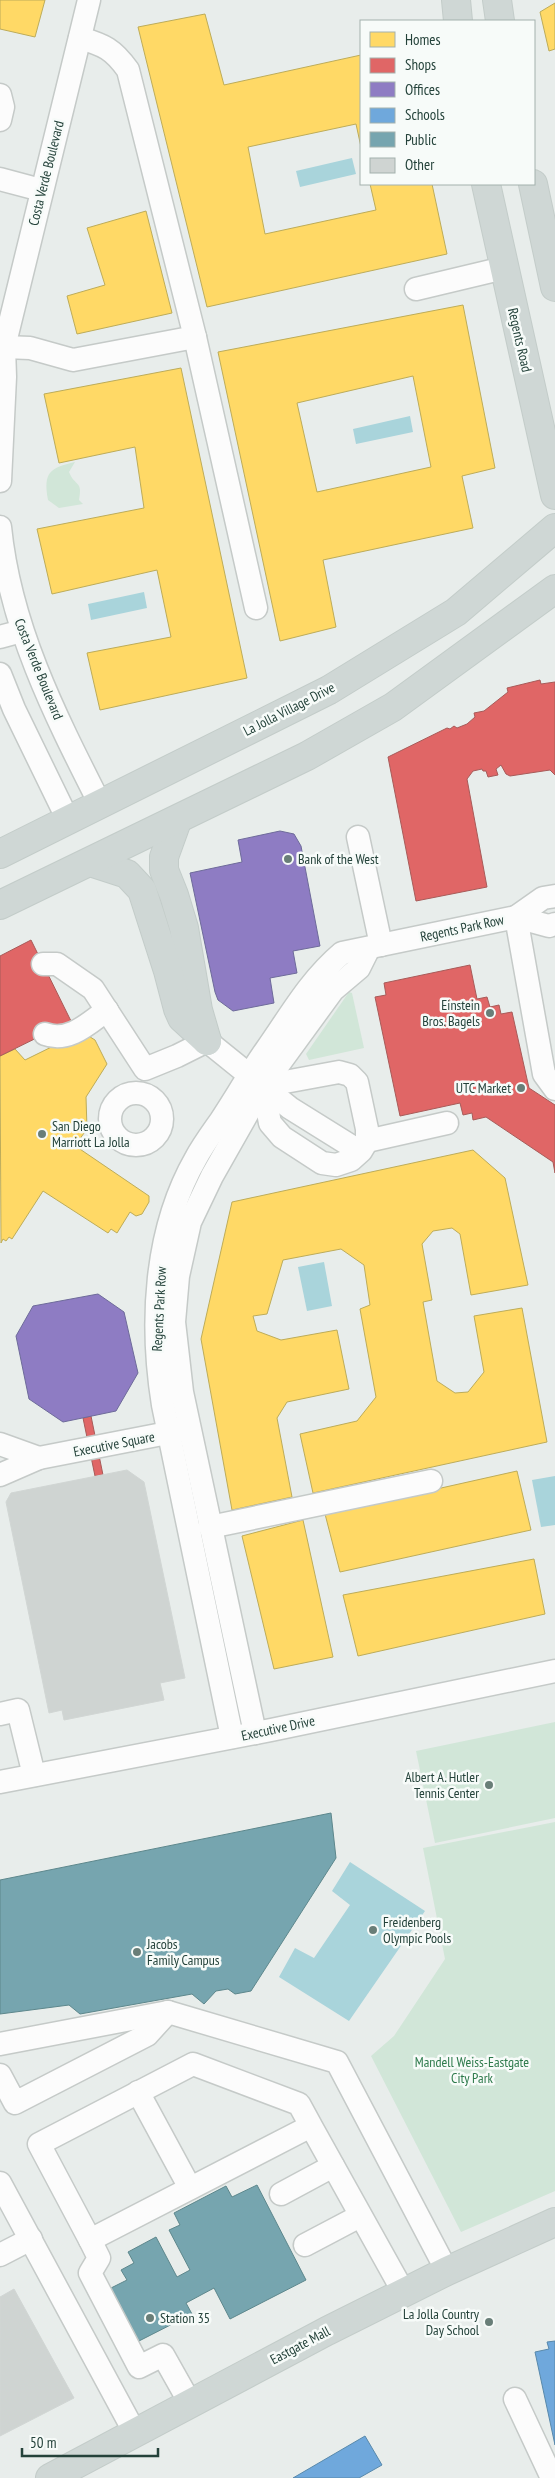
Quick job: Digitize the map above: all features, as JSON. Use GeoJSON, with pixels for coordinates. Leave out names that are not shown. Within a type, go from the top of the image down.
{"type":"FeatureCollection","features":[{"type":"Feature","properties":{"kind":"main road"},"geometry":{"type":"LineString","coordinates":[[456,0],[458,20]]}},
{"type":"Feature","properties":{"kind":"main road"},"geometry":{"type":"LineString","coordinates":[[497,0],[500,20]]}},
{"type":"Feature","properties":{"kind":"main road","name":"Regents Road"},"geometry":{"type":"LineString","coordinates":[[486,185],[555,495]]}},
{"type":"Feature","properties":{"kind":"main road"},"geometry":{"type":"LineString","coordinates":[[533,185],[555,287]]}},
{"type":"Feature","properties":{"kind":"main road","name":"La Jolla Village Drive"},"geometry":{"type":"LineString","coordinates":[[0,854],[329,690],[456,612],[555,528]]}},
{"type":"Feature","properties":{"kind":"main road"},"geometry":{"type":"LineString","coordinates":[[0,905],[177,821],[307,756],[392,707],[555,589]]}},
{"type":"Feature","properties":{"kind":"main road"},"geometry":{"type":"LineString","coordinates":[[177,821],[164,857],[164,870],[184,928],[198,1010],[207,1041]]}},
{"type":"Feature","properties":{"kind":"main road"},"geometry":{"type":"LineString","coordinates":[[90,862],[127,874],[142,890],[178,1009],[182,1018],[207,1041]]}},
{"type":"Feature","properties":{"kind":"main road","name":"Eastgate Mall"},"geometry":{"type":"LineString","coordinates":[[50,2478],[447,2271],[555,2222]]}},
{"type":"Feature","properties":{"kind":"street","name":"Costa Verde Boulevard"},"geometry":{"type":"LineString","coordinates":[[0,481],[5,377],[2,350],[89,0]]}},
{"type":"Feature","properties":{"kind":"street"},"geometry":{"type":"LineString","coordinates":[[80,38],[103,45],[112,51],[128,70],[195,337],[256,608]]}},
{"type":"Feature","properties":{"kind":"street"},"geometry":{"type":"LineString","coordinates":[[0,95],[3,107],[0,120]]}},
{"type":"Feature","properties":{"kind":"street"},"geometry":{"type":"LineString","coordinates":[[0,179],[41,190]]}},
{"type":"Feature","properties":{"kind":"street"},"geometry":{"type":"LineString","coordinates":[[416,289],[504,268]]}},
{"type":"Feature","properties":{"kind":"street"},"geometry":{"type":"LineString","coordinates":[[2,350],[30,348],[73,360],[195,337]]}},
{"type":"Feature","properties":{"kind":"street","name":"Costa Verde Boulevard"},"geometry":{"type":"LineString","coordinates":[[0,527],[9,586],[22,631],[37,672],[100,804]]}},
{"type":"Feature","properties":{"kind":"street"},"geometry":{"type":"LineString","coordinates":[[0,637],[22,631]]}},
{"type":"Feature","properties":{"kind":"street"},"geometry":{"type":"LineString","coordinates":[[0,674],[14,709],[68,820]]}},
{"type":"Feature","properties":{"kind":"street"},"geometry":{"type":"LineString","coordinates":[[358,837],[375,946]]}},
{"type":"Feature","properties":{"kind":"street"},"geometry":{"type":"LineString","coordinates":[[555,896],[543,898],[516,917],[544,1074],[555,1089]]}},
{"type":"Feature","properties":{"kind":"street","name":"Regents Park Row"},"geometry":{"type":"LineString","coordinates":[[232,1738],[179,1431],[176,1348],[165,1322],[161,1261],[183,1186],[195,1159],[256,1081],[321,971],[342,953],[516,917],[549,926],[555,924]]}},
{"type":"Feature","properties":{"kind":"street"},"geometry":{"type":"LineString","coordinates":[[43,964],[58,964],[93,989],[102,1014],[145,1069],[140,1093]]}},
{"type":"Feature","properties":{"kind":"street"},"geometry":{"type":"LineString","coordinates":[[53,1030],[84,1017],[102,1014]]}},
{"type":"Feature","properties":{"kind":"street"},"geometry":{"type":"LineString","coordinates":[[145,1069],[207,1041],[290,1108],[359,1143],[447,1123]]}},
{"type":"Feature","properties":{"kind":"street"},"geometry":{"type":"LineString","coordinates":[[339,1072],[350,1074],[357,1082],[367,1129],[359,1143],[361,1151],[351,1160],[336,1165],[322,1163],[282,1138],[270,1123],[256,1081],[339,1072]]}},
{"type":"Feature","properties":{"kind":"street","name":"Regents Park Row"},"geometry":{"type":"LineString","coordinates":[[179,1431],[210,1527],[255,1733]]}},
{"type":"Feature","properties":{"kind":"street","name":"Executive Square"},"geometry":{"type":"LineString","coordinates":[[0,1475],[39,1458],[179,1431]]}},
{"type":"Feature","properties":{"kind":"street"},"geometry":{"type":"LineString","coordinates":[[0,1444],[39,1458]]}},
{"type":"Feature","properties":{"kind":"street"},"geometry":{"type":"LineString","coordinates":[[210,1527],[431,1481]]}},
{"type":"Feature","properties":{"kind":"street","name":"Executive Drive"},"geometry":{"type":"LineString","coordinates":[[0,1782],[232,1738],[555,1671]]}},
{"type":"Feature","properties":{"kind":"street"},"geometry":{"type":"LineString","coordinates":[[0,1714],[18,1710],[34,1775]]}},
{"type":"Feature","properties":{"kind":"street"},"geometry":{"type":"LineString","coordinates":[[0,2044],[168,2012],[337,2062],[447,2271]]}},
{"type":"Feature","properties":{"kind":"street"},"geometry":{"type":"LineString","coordinates":[[0,2075],[14,2103],[147,2034],[168,2012]]}},
{"type":"Feature","properties":{"kind":"street"},"geometry":{"type":"LineString","coordinates":[[190,2404],[163,2355],[139,2367],[90,2273],[99,2258],[39,2144],[138,2092],[193,2064],[299,2104],[404,2293]]}},
{"type":"Feature","properties":{"kind":"street"},"geometry":{"type":"LineString","coordinates":[[138,2092],[190,2188]]}},
{"type":"Feature","properties":{"kind":"street"},"geometry":{"type":"LineString","coordinates":[[90,2240],[311,2126]]}},
{"type":"Feature","properties":{"kind":"street"},"geometry":{"type":"LineString","coordinates":[[281,2194],[333,2166]]}},
{"type":"Feature","properties":{"kind":"street"},"geometry":{"type":"LineString","coordinates":[[3,2196],[31,2239],[135,2432]]}},
{"type":"Feature","properties":{"kind":"street"},"geometry":{"type":"LineString","coordinates":[[305,2245],[360,2216]]}},
{"type":"Feature","properties":{"kind":"street"},"geometry":{"type":"LineString","coordinates":[[0,2255],[31,2239]]}},
{"type":"Feature","properties":{"kind":"street"},"geometry":{"type":"LineString","coordinates":[[515,2400],[552,2478]]}},
{"type":"Feature","properties":{"kind":"green space"},"geometry":{"type":"Polygon","coordinates":[[[75,462],[69,472],[79,486],[79,500],[83,504],[59,508],[48,500],[48,477],[54,469],[75,462]]]}},
{"type":"Feature","properties":{"kind":"green space"},"geometry":{"type":"Polygon","coordinates":[[[349,992],[352,993],[364,1048],[309,1060],[306,1054],[349,992]]]}},
{"type":"Feature","properties":{"kind":"green space","name":"Albert A. Hutler Tennis Center"},"geometry":{"type":"Polygon","coordinates":[[[555,1722],[555,1818],[435,1843],[416,1751],[555,1722]]]}},
{"type":"Feature","properties":{"kind":"green space","name":"Mandell Weiss-Eastgate City Park"},"geometry":{"type":"Polygon","coordinates":[[[555,1822],[555,2191],[461,2232],[371,2056],[394,2036],[445,1959],[423,1848],[555,1822]]]}},
{"type":"Feature","properties":{"kind":"water"},"geometry":{"type":"Polygon","coordinates":[[[352,158],[356,174],[300,187],[296,171],[352,158]]]}},
{"type":"Feature","properties":{"kind":"water"},"geometry":{"type":"Polygon","coordinates":[[[410,416],[413,432],[356,444],[353,429],[410,416]]]}},
{"type":"Feature","properties":{"kind":"water"},"geometry":{"type":"Polygon","coordinates":[[[144,592],[147,608],[91,620],[88,604],[144,592]]]}},
{"type":"Feature","properties":{"kind":"water"},"geometry":{"type":"Polygon","coordinates":[[[324,1262],[332,1306],[307,1311],[298,1267],[324,1262]]]}},
{"type":"Feature","properties":{"kind":"water"},"geometry":{"type":"Polygon","coordinates":[[[555,1476],[555,1525],[541,1527],[532,1480],[555,1476]]]}},
{"type":"Feature","properties":{"kind":"water","name":"Freidenberg Olympic Pools"},"geometry":{"type":"Polygon","coordinates":[[[350,1862],[425,1911],[349,2021],[279,1977],[295,1948],[314,1958],[350,1905],[332,1891],[350,1862]]]}},
{"type":"Feature","properties":{"kind":"building: Homes"},"geometry":{"type":"Polygon","coordinates":[[[0,0],[45,0],[35,37],[0,29],[0,0]]]}},
{"type":"Feature","properties":{"kind":"building: Homes"},"geometry":{"type":"Polygon","coordinates":[[[555,3],[555,49],[549,51],[540,12],[555,3]]]}},
{"type":"Feature","properties":{"kind":"building: Homes"},"geometry":{"type":"Polygon","coordinates":[[[205,14],[224,85],[360,55],[360,142],[356,124],[248,147],[265,234],[376,210],[370,185],[432,185],[447,254],[207,307],[138,27],[205,14]]]}},
{"type":"Feature","properties":{"kind":"building: Homes"},"geometry":{"type":"Polygon","coordinates":[[[146,211],[172,313],[77,334],[67,296],[105,285],[87,228],[146,211]]]}},
{"type":"Feature","properties":{"kind":"building: Homes"},"geometry":{"type":"Polygon","coordinates":[[[463,305],[495,468],[462,476],[473,528],[323,560],[336,627],[280,641],[218,352],[463,305]],[[413,376],[297,403],[317,492],[431,467],[413,376]]]}},
{"type":"Feature","properties":{"kind":"building: Homes"},"geometry":{"type":"Polygon","coordinates":[[[181,368],[247,678],[100,710],[87,653],[171,637],[157,570],[52,594],[37,529],[144,508],[135,447],[59,463],[44,394],[181,368]]]}},
{"type":"Feature","properties":{"kind":"building: Homes","name":"San Diego Marriott La Jolla"},"geometry":{"type":"Polygon","coordinates":[[[82,1032],[95,1040],[107,1064],[86,1097],[87,1129],[79,1140],[71,1143],[149,1196],[149,1202],[142,1214],[136,1216],[130,1212],[117,1233],[111,1229],[108,1233],[43,1191],[12,1239],[9,1237],[6,1241],[3,1239],[1,1243],[0,1056],[15,1049],[25,1060],[82,1032]]]}},
{"type":"Feature","properties":{"kind":"building: Homes"},"geometry":{"type":"Polygon","coordinates":[[[473,1150],[505,1178],[528,1285],[471,1295],[460,1234],[452,1228],[433,1231],[422,1244],[432,1300],[423,1302],[437,1381],[455,1393],[468,1392],[484,1372],[474,1316],[522,1308],[547,1442],[313,1493],[300,1434],[357,1421],[376,1397],[360,1309],[370,1305],[364,1265],[341,1249],[283,1260],[267,1314],[253,1316],[257,1331],[281,1340],[337,1330],[349,1389],[287,1402],[277,1418],[292,1497],[232,1510],[201,1339],[232,1202],[473,1150]]]}},
{"type":"Feature","properties":{"kind":"building: Homes"},"geometry":{"type":"Polygon","coordinates":[[[517,1471],[531,1530],[340,1572],[325,1514],[517,1471]]]}},
{"type":"Feature","properties":{"kind":"building: Homes"},"geometry":{"type":"Polygon","coordinates":[[[303,1520],[333,1657],[274,1669],[242,1536],[303,1520]]]}},
{"type":"Feature","properties":{"kind":"building: Homes"},"geometry":{"type":"Polygon","coordinates":[[[534,1559],[545,1614],[358,1656],[343,1595],[534,1559]]]}},
{"type":"Feature","properties":{"kind":"building: Shops"},"geometry":{"type":"Polygon","coordinates":[[[540,680],[541,684],[555,682],[555,775],[550,770],[510,776],[506,774],[501,765],[496,769],[498,775],[488,777],[486,771],[482,769],[473,771],[467,779],[487,887],[416,901],[388,757],[447,728],[450,729],[454,726],[457,728],[467,724],[475,717],[474,713],[484,711],[508,692],[507,688],[540,680]]]}},
{"type":"Feature","properties":{"kind":"building: Shops"},"geometry":{"type":"Polygon","coordinates":[[[31,940],[71,1021],[0,1056],[0,956],[31,940]]]}},
{"type":"Feature","properties":{"kind":"building: Shops"},"geometry":{"type":"Polygon","coordinates":[[[470,965],[477,999],[487,997],[490,1007],[499,1005],[501,1014],[512,1012],[529,1088],[555,1105],[555,1173],[553,1162],[486,1117],[473,1120],[472,1113],[463,1115],[460,1103],[400,1116],[375,997],[386,995],[384,983],[470,965]]]}},
{"type":"Feature","properties":{"kind":"building: Shops"},"geometry":{"type":"Polygon","coordinates":[[[91,1416],[103,1475],[95,1476],[83,1418],[91,1416]]]}},
{"type":"Feature","properties":{"kind":"building: Offices"},"geometry":{"type":"Polygon","coordinates":[[[280,831],[294,834],[301,846],[320,946],[293,951],[297,973],[270,978],[274,1003],[233,1011],[218,1000],[215,992],[190,873],[242,862],[238,840],[280,831]]]}},
{"type":"Feature","properties":{"kind":"building: Offices"},"geometry":{"type":"Polygon","coordinates":[[[98,1294],[124,1312],[138,1373],[116,1411],[63,1422],[29,1399],[16,1336],[33,1306],[98,1294]]]}},
{"type":"Feature","properties":{"kind":"building: Schools"},"geometry":{"type":"Polygon","coordinates":[[[555,2341],[555,2445],[535,2352],[549,2349],[547,2342],[555,2341]]]}},
{"type":"Feature","properties":{"kind":"building: Schools"},"geometry":{"type":"Polygon","coordinates":[[[365,2436],[382,2465],[359,2478],[293,2478],[365,2436]]]}},
{"type":"Feature","properties":{"kind":"building: Public"},"geometry":{"type":"Polygon","coordinates":[[[331,1813],[336,1858],[251,1991],[235,1994],[228,1989],[216,1991],[204,2004],[192,1994],[80,2014],[69,2005],[0,2014],[0,1880],[331,1813]]]}},
{"type":"Feature","properties":{"kind":"building: Public"},"geometry":{"type":"Polygon","coordinates":[[[257,2185],[306,2280],[230,2319],[214,2288],[186,2303],[192,2314],[137,2342],[109,2289],[127,2280],[121,2270],[134,2263],[128,2252],[156,2237],[177,2277],[190,2270],[169,2230],[180,2225],[174,2213],[226,2186],[232,2197],[257,2185]]]}},
{"type":"Feature","properties":{"kind":"building: Other"},"geometry":{"type":"Polygon","coordinates":[[[127,1470],[144,1482],[185,1678],[160,1683],[164,1700],[64,1720],[62,1710],[49,1713],[6,1502],[11,1493],[127,1470]]]}},
{"type":"Feature","properties":{"kind":"building: Other"},"geometry":{"type":"Polygon","coordinates":[[[14,2289],[74,2398],[0,2436],[0,2297],[14,2289]]]}},
{"type":"Feature","properties":{"kind":"place","name":"Bank of the West"},"geometry":{"type":"Point","coordinates":[288,859]}},
{"type":"Feature","properties":{"kind":"place","name":"Einstein Bros. Bagels"},"geometry":{"type":"Point","coordinates":[490,1013]}},
{"type":"Feature","properties":{"kind":"place","name":"UTC Market"},"geometry":{"type":"Point","coordinates":[521,1088]}},
{"type":"Feature","properties":{"kind":"place","name":"San Diego Marriott La Jolla"},"geometry":{"type":"Point","coordinates":[42,1134]}},
{"type":"Feature","properties":{"kind":"place","name":"Albert A. Hutler Tennis Center"},"geometry":{"type":"Point","coordinates":[489,1785]}},
{"type":"Feature","properties":{"kind":"place","name":"Freidenberg Olympic Pools"},"geometry":{"type":"Point","coordinates":[373,1930]}},
{"type":"Feature","properties":{"kind":"place","name":"Jacobs Family Campus"},"geometry":{"type":"Point","coordinates":[137,1952]}},
{"type":"Feature","properties":{"kind":"place","name":"Station 35"},"geometry":{"type":"Point","coordinates":[150,2318]}},
{"type":"Feature","properties":{"kind":"place","name":"La Jolla Country Day School"},"geometry":{"type":"Point","coordinates":[489,2322]}}]}
